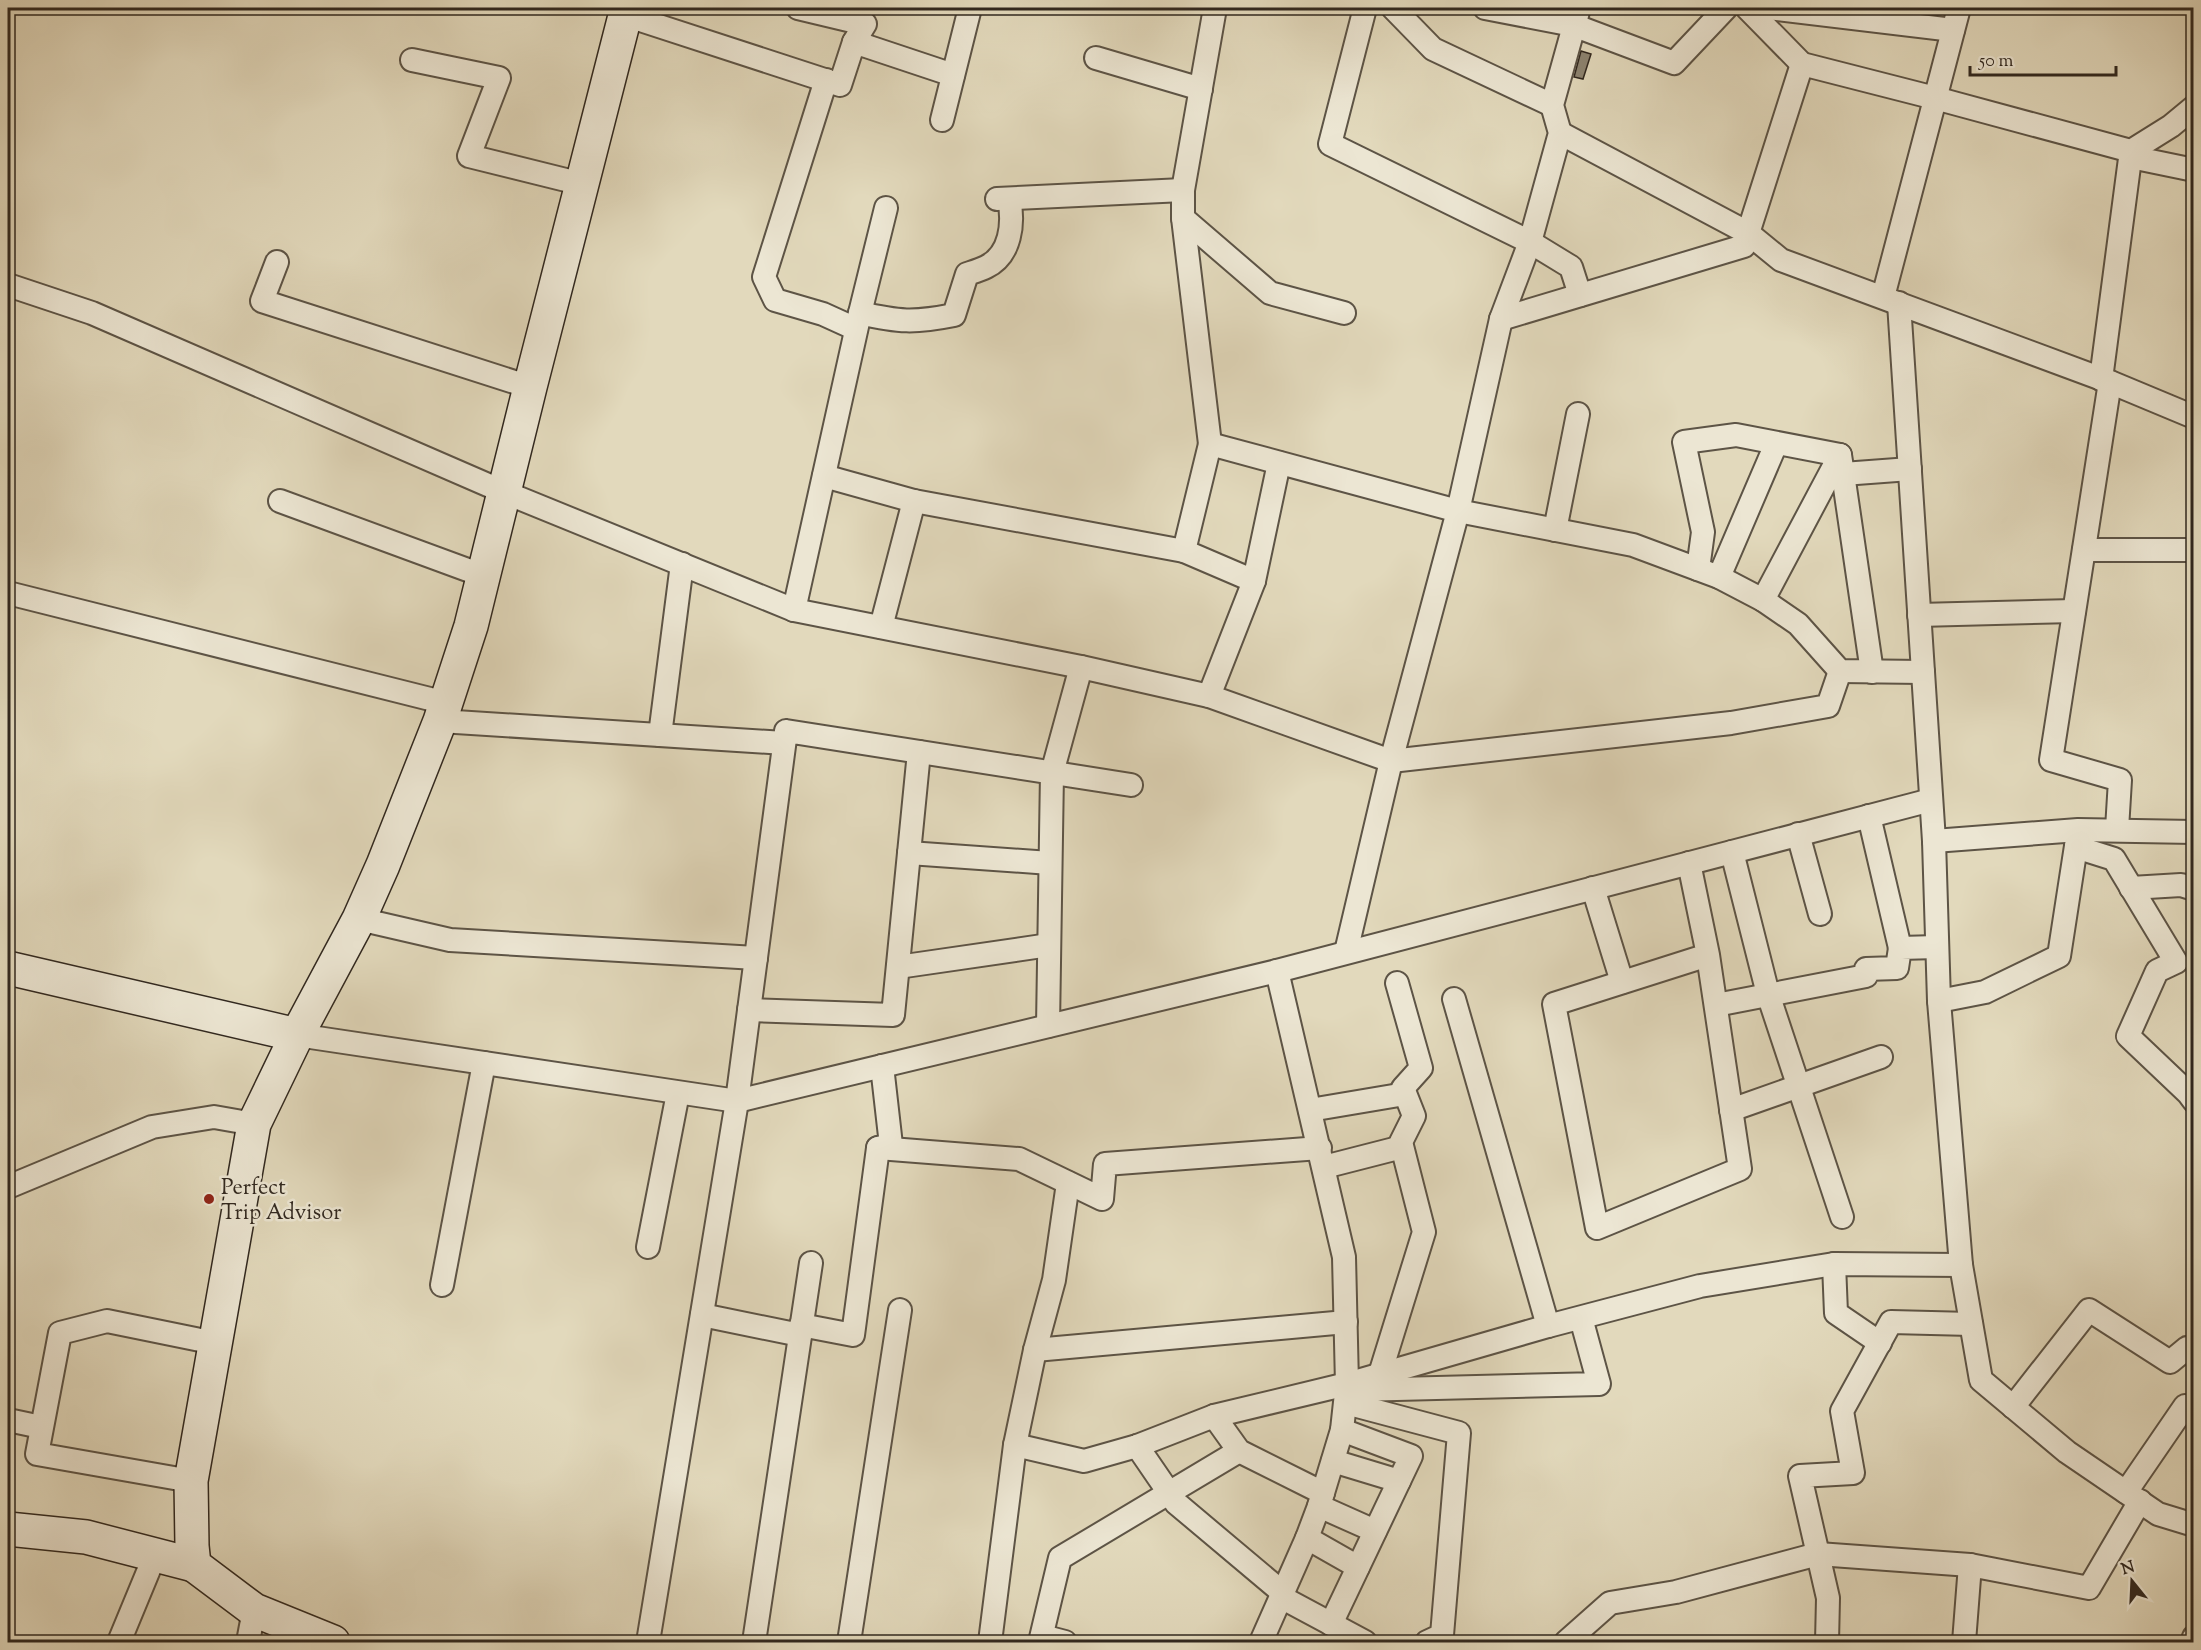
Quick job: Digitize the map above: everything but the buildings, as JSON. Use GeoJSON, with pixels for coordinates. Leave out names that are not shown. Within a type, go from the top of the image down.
{"type":"FeatureCollection","features":[{"type":"Feature","properties":{"kind":"main road"},"geometry":{"type":"LineString","coordinates":[[194,1565],[191,1481],[254,1124],[297,1035],[359,919],[383,865],[442,712],[471,626],[626,11]]}},
{"type":"Feature","properties":{"kind":"main road"},"geometry":{"type":"LineString","coordinates":[[8,968],[297,1035]]}},
{"type":"Feature","properties":{"kind":"main road"},"geometry":{"type":"LineString","coordinates":[[8,1529],[86,1537],[194,1565],[254,1610],[333,1642]]}},
{"type":"Feature","properties":{"kind":"street"},"geometry":{"type":"LineString","coordinates":[[626,11],[840,85],[855,42],[865,24],[798,8]]}},
{"type":"Feature","properties":{"kind":"street"},"geometry":{"type":"LineString","coordinates":[[942,120],[970,8]]}},
{"type":"Feature","properties":{"kind":"street"},"geometry":{"type":"LineString","coordinates":[[1184,551],[1210,444],[1184,218],[1183,190],[1215,8]]}},
{"type":"Feature","properties":{"kind":"street"},"geometry":{"type":"LineString","coordinates":[[1365,8],[1330,144],[1530,242],[1571,267],[1580,295]]}},
{"type":"Feature","properties":{"kind":"street"},"geometry":{"type":"LineString","coordinates":[[1393,8],[1433,49],[1552,105]]}},
{"type":"Feature","properties":{"kind":"street"},"geometry":{"type":"LineString","coordinates":[[1485,8],[1576,16],[1674,63],[1726,8]]}},
{"type":"Feature","properties":{"kind":"street"},"geometry":{"type":"LineString","coordinates":[[1747,8],[1802,64],[1935,98],[2193,170]]}},
{"type":"Feature","properties":{"kind":"street"},"geometry":{"type":"LineString","coordinates":[[1768,8],[1953,30]]}},
{"type":"Feature","properties":{"kind":"street"},"geometry":{"type":"LineString","coordinates":[[1959,8],[1935,98],[1891,300],[1910,469],[1934,841],[1939,1000],[1961,1265],[1981,1380],[2067,1452],[2158,1514],[2193,1525]]}},
{"type":"Feature","properties":{"kind":"street"},"geometry":{"type":"LineString","coordinates":[[1346,952],[1391,761],[1458,511],[1501,319],[1530,242],[1560,133],[1552,105],[1576,16]]}},
{"type":"Feature","properties":{"kind":"street"},"geometry":{"type":"LineString","coordinates":[[855,42],[953,75]]}},
{"type":"Feature","properties":{"kind":"street"},"geometry":{"type":"LineString","coordinates":[[1096,58],[1200,89]]}},
{"type":"Feature","properties":{"kind":"street"},"geometry":{"type":"LineString","coordinates":[[412,60],[499,78],[469,156],[582,184]]}},
{"type":"Feature","properties":{"kind":"street"},"geometry":{"type":"LineString","coordinates":[[1501,319],[1744,246],[1802,64]]}},
{"type":"Feature","properties":{"kind":"street"},"geometry":{"type":"LineString","coordinates":[[826,80],[764,277],[775,300],[858,321],[921,322],[954,315],[967,274],[988,266],[1006,248],[1012,214],[1003,199],[1183,190]]}},
{"type":"Feature","properties":{"kind":"street"},"geometry":{"type":"LineString","coordinates":[[2117,829],[2120,780],[2051,760],[2084,550],[2106,381],[2131,154],[2171,126],[2193,107]]}},
{"type":"Feature","properties":{"kind":"street"},"geometry":{"type":"LineString","coordinates":[[1560,133],[1748,233],[1781,260],[2106,381],[2193,417]]}},
{"type":"Feature","properties":{"kind":"street"},"geometry":{"type":"LineString","coordinates":[[794,610],[858,321],[886,208]]}},
{"type":"Feature","properties":{"kind":"street"},"geometry":{"type":"LineString","coordinates":[[1184,218],[1270,293],[1344,313]]}},
{"type":"Feature","properties":{"kind":"street"},"geometry":{"type":"LineString","coordinates":[[277,262],[262,301],[530,387]]}},
{"type":"Feature","properties":{"kind":"street"},"geometry":{"type":"LineString","coordinates":[[8,285],[92,313],[504,492],[794,610],[1209,696],[1391,761],[1731,723],[1828,706],[1840,671]]}},
{"type":"Feature","properties":{"kind":"street"},"geometry":{"type":"LineString","coordinates":[[1555,530],[1578,414]]}},
{"type":"Feature","properties":{"kind":"street"},"geometry":{"type":"LineString","coordinates":[[1709,573],[1684,442],[1736,435],[1776,444],[1842,465],[1910,469]]}},
{"type":"Feature","properties":{"kind":"street"},"geometry":{"type":"LineString","coordinates":[[1210,444],[1458,511],[1633,544],[1709,573],[1763,600],[1798,624],[1840,671],[1923,672]]}},
{"type":"Feature","properties":{"kind":"street"},"geometry":{"type":"LineString","coordinates":[[1709,573],[1776,444]]}},
{"type":"Feature","properties":{"kind":"street"},"geometry":{"type":"LineString","coordinates":[[1209,696],[1254,581],[1279,463]]}},
{"type":"Feature","properties":{"kind":"street"},"geometry":{"type":"LineString","coordinates":[[1763,600],[1842,465]]}},
{"type":"Feature","properties":{"kind":"street"},"geometry":{"type":"LineString","coordinates":[[1842,465],[1872,672]]}},
{"type":"Feature","properties":{"kind":"street"},"geometry":{"type":"LineString","coordinates":[[824,476],[914,501],[1184,551],[1254,581]]}},
{"type":"Feature","properties":{"kind":"street"},"geometry":{"type":"LineString","coordinates":[[279,501],[484,576]]}},
{"type":"Feature","properties":{"kind":"street"},"geometry":{"type":"LineString","coordinates":[[881,627],[914,501]]}},
{"type":"Feature","properties":{"kind":"street"},"geometry":{"type":"LineString","coordinates":[[2084,550],[2193,550]]}},
{"type":"Feature","properties":{"kind":"street"},"geometry":{"type":"LineString","coordinates":[[660,735],[682,564]]}},
{"type":"Feature","properties":{"kind":"street"},"geometry":{"type":"LineString","coordinates":[[8,593],[442,712],[660,735],[784,743]]}},
{"type":"Feature","properties":{"kind":"street"},"geometry":{"type":"LineString","coordinates":[[1919,615],[2074,611]]}},
{"type":"Feature","properties":{"kind":"street"},"geometry":{"type":"LineString","coordinates":[[1048,1026],[1052,773],[1081,668]]}},
{"type":"Feature","properties":{"kind":"street"},"geometry":{"type":"LineString","coordinates":[[648,1642],[737,1101],[786,731],[1131,785]]}},
{"type":"Feature","properties":{"kind":"street"},"geometry":{"type":"LineString","coordinates":[[749,1010],[893,1015],[919,752]]}},
{"type":"Feature","properties":{"kind":"street"},"geometry":{"type":"LineString","coordinates":[[297,1035],[737,1101],[1277,971],[1931,800]]}},
{"type":"Feature","properties":{"kind":"street"},"geometry":{"type":"LineString","coordinates":[[1716,1005],[1866,976],[1866,969],[1897,969],[1900,948],[1869,816]]}},
{"type":"Feature","properties":{"kind":"street"},"geometry":{"type":"LineString","coordinates":[[1934,841],[2077,838],[2117,829],[2193,832]]}},
{"type":"Feature","properties":{"kind":"street"},"geometry":{"type":"LineString","coordinates":[[1798,834],[1820,914]]}},
{"type":"Feature","properties":{"kind":"street"},"geometry":{"type":"LineString","coordinates":[[2077,838],[2114,859],[2176,962],[2157,971],[2128,1036],[2188,1093],[2193,1101]]}},
{"type":"Feature","properties":{"kind":"street"},"geometry":{"type":"LineString","coordinates":[[1939,1000],[1985,992],[2059,956],[2077,838]]}},
{"type":"Feature","properties":{"kind":"street"},"geometry":{"type":"LineString","coordinates":[[1732,852],[1768,994],[1842,1217]]}},
{"type":"Feature","properties":{"kind":"street"},"geometry":{"type":"LineString","coordinates":[[909,853],[1050,863]]}},
{"type":"Feature","properties":{"kind":"street"},"geometry":{"type":"LineString","coordinates":[[1689,863],[1708,955],[1740,1169],[1597,1228],[1554,1004],[1708,955]]}},
{"type":"Feature","properties":{"kind":"street"},"geometry":{"type":"LineString","coordinates":[[2131,888],[2181,885],[2193,889]]}},
{"type":"Feature","properties":{"kind":"street"},"geometry":{"type":"LineString","coordinates":[[1593,888],[1622,982]]}},
{"type":"Feature","properties":{"kind":"street"},"geometry":{"type":"LineString","coordinates":[[359,919],[450,940],[756,957]]}},
{"type":"Feature","properties":{"kind":"street"},"geometry":{"type":"LineString","coordinates":[[898,967],[1049,945]]}},
{"type":"Feature","properties":{"kind":"street"},"geometry":{"type":"LineString","coordinates":[[1900,948],[1937,947]]}},
{"type":"Feature","properties":{"kind":"street"},"geometry":{"type":"LineString","coordinates":[[1261,1642],[1307,1538],[1321,1499],[1342,1430],[1346,1392],[1344,1257],[1277,971]]}},
{"type":"Feature","properties":{"kind":"street"},"geometry":{"type":"LineString","coordinates":[[1380,1374],[1424,1232],[1401,1142],[1414,1116],[1403,1088],[1421,1068],[1397,983]]}},
{"type":"Feature","properties":{"kind":"street"},"geometry":{"type":"LineString","coordinates":[[1454,999],[1548,1326]]}},
{"type":"Feature","properties":{"kind":"street"},"geometry":{"type":"LineString","coordinates":[[1731,1110],[1881,1057]]}},
{"type":"Feature","properties":{"kind":"street"},"geometry":{"type":"LineString","coordinates":[[442,1285],[484,1064]]}},
{"type":"Feature","properties":{"kind":"street"},"geometry":{"type":"LineString","coordinates":[[878,1148],[891,1145],[882,1066]]}},
{"type":"Feature","properties":{"kind":"street"},"geometry":{"type":"LineString","coordinates":[[648,1247],[678,1093]]}},
{"type":"Feature","properties":{"kind":"street"},"geometry":{"type":"LineString","coordinates":[[1310,1110],[1405,1094]]}},
{"type":"Feature","properties":{"kind":"street"},"geometry":{"type":"LineString","coordinates":[[8,1187],[152,1127],[214,1117],[254,1124]]}},
{"type":"Feature","properties":{"kind":"street"},"geometry":{"type":"LineString","coordinates":[[878,1148],[1019,1159],[1102,1199],[1105,1164],[1322,1158],[1402,1148]]}},
{"type":"Feature","properties":{"kind":"street"},"geometry":{"type":"LineString","coordinates":[[702,1315],[801,1330],[853,1335],[878,1148]]}},
{"type":"Feature","properties":{"kind":"street"},"geometry":{"type":"LineString","coordinates":[[990,1642],[1015,1445],[1035,1350],[1054,1280],[1068,1183]]}},
{"type":"Feature","properties":{"kind":"street"},"geometry":{"type":"LineString","coordinates":[[754,1642],[811,1263]]}},
{"type":"Feature","properties":{"kind":"street"},"geometry":{"type":"LineString","coordinates":[[1346,1392],[1380,1374],[1700,1286],[1834,1264],[1961,1265]]}},
{"type":"Feature","properties":{"kind":"street"},"geometry":{"type":"LineString","coordinates":[[1834,1264],[1836,1313],[1880,1344]]}},
{"type":"Feature","properties":{"kind":"street"},"geometry":{"type":"LineString","coordinates":[[849,1642],[900,1310]]}},
{"type":"Feature","properties":{"kind":"street"},"geometry":{"type":"LineString","coordinates":[[2013,1407],[2089,1310],[2170,1362],[2187,1348],[2193,1351]]}},
{"type":"Feature","properties":{"kind":"street"},"geometry":{"type":"LineString","coordinates":[[1015,1445],[1083,1461],[1137,1446],[1214,1416],[1346,1392],[1599,1384],[1581,1318]]}},
{"type":"Feature","properties":{"kind":"street"},"geometry":{"type":"LineString","coordinates":[[191,1481],[37,1454],[41,1427],[60,1333],[107,1321],[215,1343]]}},
{"type":"Feature","properties":{"kind":"street"},"geometry":{"type":"LineString","coordinates":[[1035,1350],[1346,1322]]}},
{"type":"Feature","properties":{"kind":"street"},"geometry":{"type":"LineString","coordinates":[[1827,1642],[1828,1598],[1800,1476],[1853,1473],[1842,1411],[1892,1322],[1971,1324]]}},
{"type":"Feature","properties":{"kind":"street"},"geometry":{"type":"LineString","coordinates":[[1346,1392],[1459,1433],[1442,1635],[1427,1642]]}},
{"type":"Feature","properties":{"kind":"street"},"geometry":{"type":"LineString","coordinates":[[1566,1642],[1610,1604],[1676,1592],[1818,1554],[1970,1564],[2089,1588],[2133,1496],[2185,1406],[2193,1410]]}},
{"type":"Feature","properties":{"kind":"street"},"geometry":{"type":"LineString","coordinates":[[1214,1416],[1239,1451],[1375,1532]]}},
{"type":"Feature","properties":{"kind":"street"},"geometry":{"type":"LineString","coordinates":[[8,1420],[41,1427]]}},
{"type":"Feature","properties":{"kind":"street"},"geometry":{"type":"LineString","coordinates":[[1331,1624],[1411,1456],[1342,1430]]}},
{"type":"Feature","properties":{"kind":"street"},"geometry":{"type":"LineString","coordinates":[[1137,1446],[1176,1503],[1282,1595],[1365,1642]]}},
{"type":"Feature","properties":{"kind":"street"},"geometry":{"type":"LineString","coordinates":[[1065,1642],[1041,1639],[1060,1558],[1239,1451]]}},
{"type":"Feature","properties":{"kind":"street"},"geometry":{"type":"LineString","coordinates":[[1333,1461],[1399,1481]]}},
{"type":"Feature","properties":{"kind":"street"},"geometry":{"type":"LineString","coordinates":[[1307,1538],[1358,1567]]}},
{"type":"Feature","properties":{"kind":"street"},"geometry":{"type":"LineString","coordinates":[[119,1642],[155,1555]]}},
{"type":"Feature","properties":{"kind":"street"},"geometry":{"type":"LineString","coordinates":[[1964,1642],[1970,1564]]}},
{"type":"Feature","properties":{"kind":"street"},"geometry":{"type":"LineString","coordinates":[[248,1642],[254,1610]]}},
{"type":"Feature","properties":{"kind":"street"},"geometry":{"type":"LineString","coordinates":[[2192,1642],[2193,1637]]}},
{"type":"Feature","properties":{"kind":"place","name":"Perfect Trip Advisor"},"geometry":{"type":"Point","coordinates":[209,1199]}}]}
